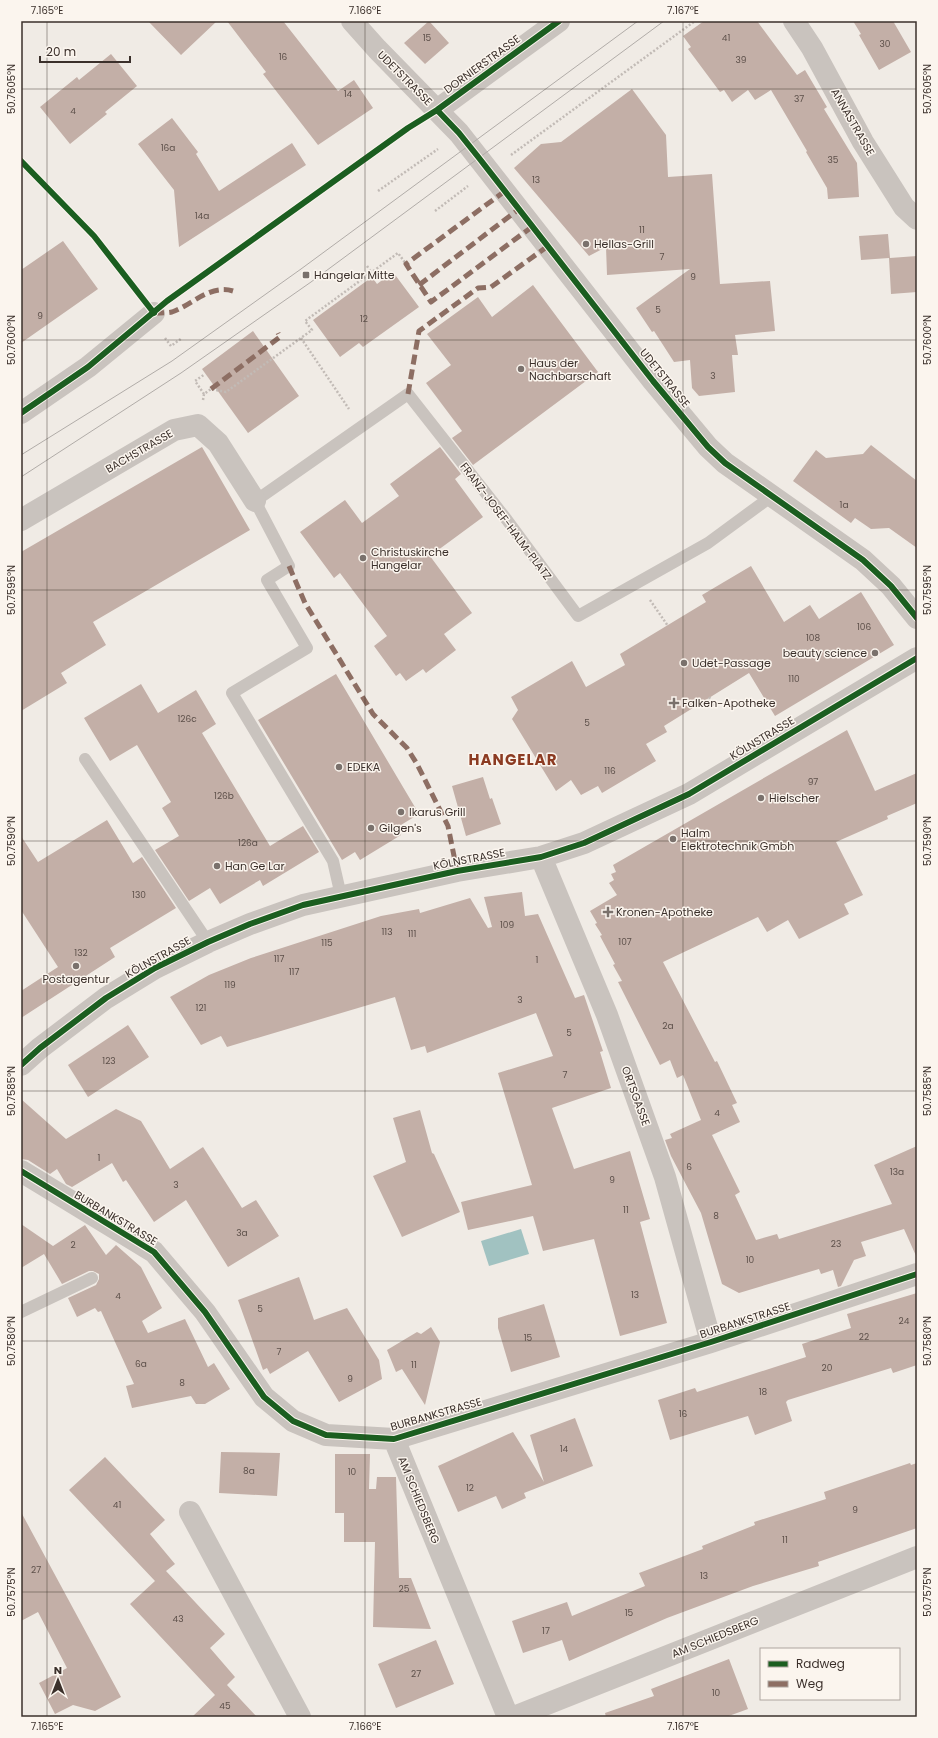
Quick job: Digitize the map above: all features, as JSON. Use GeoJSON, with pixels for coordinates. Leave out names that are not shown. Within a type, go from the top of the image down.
{"type":"FeatureCollection","features":[{"type":"Feature","properties":{"kind":"street","name":"UDETSTRASSE"},"geometry":{"type":"LineString","coordinates":[[352,21],[459,134],[653,381],[708,448],[725,463],[864,560],[891,586],[917,618]]}},
{"type":"Feature","properties":{"kind":"street","name":"DORNIERSTRASSE"},"geometry":{"type":"LineString","coordinates":[[437,110],[559,21]]}},
{"type":"Feature","properties":{"kind":"street","name":"ANNASTRASSE"},"geometry":{"type":"LineString","coordinates":[[794,21],[812,48],[863,142],[904,207],[917,219]]}},
{"type":"Feature","properties":{"kind":"street"},"geometry":{"type":"LineString","coordinates":[[21,413],[88,367],[154,313]]}},
{"type":"Feature","properties":{"kind":"street","name":"BACHSTRASSE"},"geometry":{"type":"LineString","coordinates":[[21,520],[174,430],[198,425],[218,443],[255,501]]}},
{"type":"Feature","properties":{"kind":"street","name":"KÖLNSTRASSE"},"geometry":{"type":"LineString","coordinates":[[21,1065],[40,1048],[106,998],[155,968],[208,942],[277,914],[304,905],[457,871],[541,857],[584,843],[689,794],[917,658]]}},
{"type":"Feature","properties":{"kind":"street","name":"ORTSGASSE"},"geometry":{"type":"LineString","coordinates":[[541,857],[607,1015],[662,1169],[711,1342]]}},
{"type":"Feature","properties":{"kind":"street","name":"BURBANKSTRASSE"},"geometry":{"type":"LineString","coordinates":[[21,1172],[154,1252],[205,1312],[264,1397],[293,1422],[326,1434],[394,1438],[711,1342],[917,1274]]}},
{"type":"Feature","properties":{"kind":"street","name":"AM SCHIEDSBERG"},"geometry":{"type":"LineString","coordinates":[[394,1438],[508,1717]]}},
{"type":"Feature","properties":{"kind":"street"},"geometry":{"type":"LineString","coordinates":[[190,1512],[300,1717]]}},
{"type":"Feature","properties":{"kind":"street","name":"AM SCHIEDSBERG"},"geometry":{"type":"LineString","coordinates":[[514,1717],[917,1557]]}},
{"type":"Feature","properties":{"kind":"lane","name":"FRANZ-JOSEF-HALM-PLATZ"},"geometry":{"type":"LineString","coordinates":[[255,501],[408,394],[507,520],[578,616],[708,543],[772,496]]}},
{"type":"Feature","properties":{"kind":"lane"},"geometry":{"type":"LineString","coordinates":[[255,501],[290,566],[267,580],[307,648],[232,693],[333,861],[341,896]]}},
{"type":"Feature","properties":{"kind":"lane"},"geometry":{"type":"LineString","coordinates":[[85,759],[208,942]]}},
{"type":"Feature","properties":{"kind":"lane"},"geometry":{"type":"LineString","coordinates":[[21,1312],[92,1278]]}},
{"type":"Feature","properties":{"kind":"path"},"geometry":{"type":"LineString","coordinates":[[489,171],[695,21]]}},
{"type":"Feature","properties":{"kind":"path"},"geometry":{"type":"LineString","coordinates":[[378,191],[432,153]]}},
{"type":"Feature","properties":{"kind":"path"},"geometry":{"type":"LineString","coordinates":[[435,211],[458,194]]}},
{"type":"Feature","properties":{"kind":"path"},"geometry":{"type":"LineString","coordinates":[[205,374],[195,381],[204,394],[211,389],[226,392],[312,330],[305,321],[371,272],[398,253],[406,264]]}},
{"type":"Feature","properties":{"kind":"path"},"geometry":{"type":"LineString","coordinates":[[367,266],[371,272]]}},
{"type":"Feature","properties":{"kind":"path"},"geometry":{"type":"LineString","coordinates":[[163,335],[171,346],[182,338]]}},
{"type":"Feature","properties":{"kind":"path"},"geometry":{"type":"LineString","coordinates":[[301,338],[361,427]]}},
{"type":"Feature","properties":{"kind":"path"},"geometry":{"type":"LineString","coordinates":[[637,582],[668,626]]}},
{"type":"Feature","properties":{"kind":"path"},"geometry":{"type":"LineString","coordinates":[[709,697],[715,706]]}},
{"type":"Feature","properties":{"kind":"water"},"geometry":{"type":"Polygon","coordinates":[[[521,1229],[529,1254],[489,1266],[481,1241],[521,1229]]]}},
{"type":"Feature","properties":{"kind":"building"},"geometry":{"type":"Polygon","coordinates":[[[148,21],[217,21],[181,55],[148,21]]]}},
{"type":"Feature","properties":{"kind":"building"},"geometry":{"type":"Polygon","coordinates":[[[227,21],[283,21],[338,91],[354,80],[373,108],[318,145],[263,74],[266,72],[227,21]]]}},
{"type":"Feature","properties":{"kind":"building"},"geometry":{"type":"Polygon","coordinates":[[[429,21],[449,43],[425,64],[404,43],[429,21]]]}},
{"type":"Feature","properties":{"kind":"building"},"geometry":{"type":"Polygon","coordinates":[[[704,21],[757,21],[797,75],[805,70],[827,107],[824,109],[857,163],[859,197],[828,199],[827,188],[771,90],[755,100],[748,90],[732,102],[724,90],[720,92],[688,49],[691,47],[683,36],[704,21]]]}},
{"type":"Feature","properties":{"kind":"building"},"geometry":{"type":"Polygon","coordinates":[[[853,21],[893,21],[911,52],[879,70],[859,35],[861,34],[853,21]]]}},
{"type":"Feature","properties":{"kind":"building"},"geometry":{"type":"Polygon","coordinates":[[[111,54],[137,86],[105,112],[107,114],[70,144],[40,107],[77,77],[79,80],[111,54]]]}},
{"type":"Feature","properties":{"kind":"building"},"geometry":{"type":"Polygon","coordinates":[[[632,89],[666,135],[668,177],[712,174],[720,284],[770,281],[775,331],[735,335],[738,355],[732,355],[735,392],[699,396],[692,388],[690,360],[674,362],[654,331],[652,332],[636,308],[690,269],[607,275],[606,247],[589,256],[514,168],[541,144],[561,142],[632,89]]]}},
{"type":"Feature","properties":{"kind":"building"},"geometry":{"type":"Polygon","coordinates":[[[172,118],[198,152],[196,154],[219,191],[292,143],[306,165],[179,247],[174,190],[138,144],[172,118]]]}},
{"type":"Feature","properties":{"kind":"building"},"geometry":{"type":"Polygon","coordinates":[[[888,234],[890,258],[917,256],[917,292],[891,294],[889,258],[861,260],[859,236],[888,234]]]}},
{"type":"Feature","properties":{"kind":"building"},"geometry":{"type":"Polygon","coordinates":[[[63,241],[98,289],[21,343],[21,270],[63,241]]]}},
{"type":"Feature","properties":{"kind":"building"},"geometry":{"type":"Polygon","coordinates":[[[393,272],[419,307],[363,347],[359,343],[340,357],[313,320],[372,277],[377,284],[393,272]]]}},
{"type":"Feature","properties":{"kind":"building","name":"Haus der Nachbarschaft"},"geometry":{"type":"Polygon","coordinates":[[[533,285],[598,372],[473,465],[452,438],[462,431],[426,383],[451,365],[427,334],[478,297],[492,317],[533,285]]]}},
{"type":"Feature","properties":{"kind":"building"},"geometry":{"type":"Polygon","coordinates":[[[253,331],[299,396],[248,433],[202,369],[253,331]]]}},
{"type":"Feature","properties":{"kind":"building"},"geometry":{"type":"Polygon","coordinates":[[[871,445],[917,481],[917,548],[889,528],[871,529],[855,518],[851,523],[793,481],[816,450],[826,458],[863,454],[871,445]]]}},
{"type":"Feature","properties":{"kind":"building"},"geometry":{"type":"Polygon","coordinates":[[[202,447],[250,530],[93,622],[106,645],[61,673],[67,683],[21,711],[21,552],[202,447]]]}},
{"type":"Feature","properties":{"kind":"building","name":"Christuskirche Hangelar"},"geometry":{"type":"Polygon","coordinates":[[[440,447],[461,474],[455,479],[483,517],[430,556],[472,613],[444,634],[456,650],[426,673],[423,669],[406,681],[400,673],[396,676],[374,646],[387,636],[340,573],[334,578],[300,532],[345,500],[362,523],[399,496],[390,484],[440,447]]]}},
{"type":"Feature","properties":{"kind":"building"},"geometry":{"type":"Polygon","coordinates":[[[751,566],[784,622],[810,605],[819,619],[861,592],[894,645],[775,716],[749,673],[664,726],[667,732],[646,744],[656,761],[602,793],[598,786],[581,795],[571,780],[556,791],[512,719],[518,710],[511,697],[572,661],[586,687],[625,665],[620,654],[706,602],[702,595],[751,566]]]}},
{"type":"Feature","properties":{"kind":"building","name":"EDEKA"},"geometry":{"type":"Polygon","coordinates":[[[336,674],[419,814],[396,828],[401,835],[360,860],[355,852],[342,860],[258,720],[336,674]]]}},
{"type":"Feature","properties":{"kind":"building"},"geometry":{"type":"Polygon","coordinates":[[[141,684],[158,713],[196,690],[216,724],[202,733],[270,846],[303,826],[319,852],[263,886],[260,880],[220,904],[210,888],[189,901],[155,850],[179,836],[162,808],[171,802],[137,745],[110,761],[84,718],[141,684]]]}},
{"type":"Feature","properties":{"kind":"building"},"geometry":{"type":"Polygon","coordinates":[[[847,730],[875,791],[917,773],[917,803],[887,816],[888,819],[836,842],[863,895],[844,904],[849,914],[799,939],[788,920],[767,932],[758,917],[663,962],[715,1062],[717,1061],[737,1103],[732,1105],[740,1122],[712,1135],[740,1192],[735,1195],[756,1240],[777,1234],[779,1239],[892,1204],[874,1165],[917,1146],[917,1258],[904,1229],[861,1242],[866,1256],[854,1260],[841,1286],[838,1287],[833,1270],[821,1274],[819,1269],[739,1293],[722,1284],[701,1213],[671,1156],[665,1140],[672,1138],[670,1134],[701,1120],[683,1075],[677,1078],[670,1060],[660,1065],[618,982],[622,981],[613,965],[615,964],[600,936],[602,935],[595,924],[597,923],[590,911],[617,895],[609,883],[614,880],[611,874],[616,872],[613,865],[847,730]]]}},
{"type":"Feature","properties":{"kind":"building"},"geometry":{"type":"Polygon","coordinates":[[[483,777],[490,799],[492,798],[501,824],[466,836],[452,786],[483,777]]]}},
{"type":"Feature","properties":{"kind":"building"},"geometry":{"type":"Polygon","coordinates":[[[107,820],[133,863],[142,857],[176,908],[110,948],[115,957],[21,1018],[21,991],[58,967],[21,910],[21,836],[38,862],[107,820]]]}},
{"type":"Feature","properties":{"kind":"building"},"geometry":{"type":"Polygon","coordinates":[[[522,892],[525,916],[538,914],[575,998],[584,995],[603,1051],[600,1052],[611,1088],[552,1108],[574,1169],[630,1151],[650,1219],[640,1222],[667,1323],[620,1336],[594,1239],[543,1251],[533,1216],[468,1230],[461,1202],[532,1185],[498,1073],[553,1056],[536,1013],[427,1053],[425,1046],[411,1050],[395,997],[227,1047],[221,1036],[201,1045],[170,997],[209,975],[251,958],[381,916],[419,909],[420,913],[470,898],[488,928],[492,927],[484,897],[522,892]]]}},
{"type":"Feature","properties":{"kind":"building"},"geometry":{"type":"Polygon","coordinates":[[[128,1025],[149,1057],[88,1097],[68,1065],[128,1025]]]}},
{"type":"Feature","properties":{"kind":"building"},"geometry":{"type":"Polygon","coordinates":[[[21,1099],[66,1139],[116,1109],[141,1121],[170,1169],[203,1147],[242,1208],[256,1200],[279,1236],[228,1267],[186,1200],[154,1222],[126,1180],[123,1182],[112,1163],[72,1187],[66,1184],[57,1169],[50,1174],[28,1160],[21,1159],[21,1099]]]}},
{"type":"Feature","properties":{"kind":"building"},"geometry":{"type":"Polygon","coordinates":[[[420,1110],[432,1153],[434,1154],[460,1212],[402,1237],[373,1176],[406,1162],[393,1118],[420,1110]]]}},
{"type":"Feature","properties":{"kind":"building"},"geometry":{"type":"Polygon","coordinates":[[[21,1224],[53,1246],[85,1225],[106,1255],[116,1245],[141,1267],[162,1308],[142,1321],[148,1333],[185,1319],[208,1367],[214,1363],[230,1389],[205,1404],[196,1404],[191,1396],[132,1408],[126,1386],[134,1384],[101,1311],[98,1312],[95,1308],[77,1317],[68,1298],[96,1285],[99,1279],[99,1274],[89,1271],[62,1284],[44,1254],[21,1268],[21,1224]]]}},
{"type":"Feature","properties":{"kind":"building"},"geometry":{"type":"Polygon","coordinates":[[[299,1277],[314,1320],[347,1308],[379,1360],[382,1379],[339,1402],[308,1351],[270,1374],[267,1368],[263,1370],[238,1300],[299,1277]]]}},
{"type":"Feature","properties":{"kind":"building"},"geometry":{"type":"Polygon","coordinates":[[[917,1293],[917,1365],[893,1373],[891,1368],[788,1400],[786,1402],[792,1421],[755,1435],[748,1416],[670,1440],[658,1400],[695,1388],[697,1392],[806,1357],[802,1344],[851,1328],[847,1314],[917,1293]]]}},
{"type":"Feature","properties":{"kind":"building"},"geometry":{"type":"Polygon","coordinates":[[[544,1304],[560,1357],[511,1372],[498,1328],[498,1318],[544,1304]]]}},
{"type":"Feature","properties":{"kind":"building"},"geometry":{"type":"Polygon","coordinates":[[[431,1327],[440,1342],[425,1405],[402,1369],[396,1372],[387,1350],[417,1332],[421,1334],[431,1327]]]}},
{"type":"Feature","properties":{"kind":"building"},"geometry":{"type":"Polygon","coordinates":[[[575,1418],[593,1466],[524,1493],[526,1498],[502,1509],[496,1496],[458,1512],[438,1466],[513,1432],[544,1482],[530,1435],[575,1418]]]}},
{"type":"Feature","properties":{"kind":"building"},"geometry":{"type":"Polygon","coordinates":[[[221,1452],[280,1453],[277,1496],[219,1493],[221,1452]]]}},
{"type":"Feature","properties":{"kind":"building"},"geometry":{"type":"Polygon","coordinates":[[[335,1454],[370,1454],[369,1489],[376,1489],[377,1477],[396,1477],[399,1578],[411,1578],[431,1629],[373,1627],[375,1542],[344,1542],[344,1513],[335,1513],[335,1454]]]}},
{"type":"Feature","properties":{"kind":"building"},"geometry":{"type":"Polygon","coordinates":[[[105,1457],[165,1520],[150,1534],[175,1564],[166,1571],[225,1634],[210,1648],[235,1677],[227,1685],[257,1717],[192,1717],[215,1695],[130,1604],[155,1581],[69,1490],[105,1457]]]}},
{"type":"Feature","properties":{"kind":"building"},"geometry":{"type":"Polygon","coordinates":[[[910,1463],[911,1465],[917,1463],[917,1528],[818,1562],[819,1566],[753,1586],[667,1618],[569,1661],[562,1640],[523,1653],[512,1621],[567,1602],[572,1616],[645,1586],[639,1573],[703,1549],[702,1546],[755,1525],[754,1522],[826,1499],[824,1492],[910,1463]]]}},
{"type":"Feature","properties":{"kind":"building"},"geometry":{"type":"Polygon","coordinates":[[[21,1512],[121,1697],[95,1711],[73,1705],[55,1714],[39,1683],[67,1668],[38,1612],[21,1621],[21,1512]]]}},
{"type":"Feature","properties":{"kind":"building"},"geometry":{"type":"Polygon","coordinates":[[[436,1640],[454,1684],[396,1708],[378,1664],[436,1640]]]}},
{"type":"Feature","properties":{"kind":"building"},"geometry":{"type":"Polygon","coordinates":[[[729,1659],[748,1709],[726,1717],[606,1717],[605,1713],[654,1696],[651,1689],[729,1659]]]}},
{"type":"Feature","properties":{"kind":"tram line"},"geometry":{"type":"LineString","coordinates":[[21,455],[172,361],[301,269],[638,21]]}},
{"type":"Feature","properties":{"kind":"tram line"},"geometry":{"type":"LineString","coordinates":[[21,477],[181,373],[311,282],[664,21]]}},
{"type":"Feature","properties":{"kind":"marked path"},"geometry":{"type":"LineString","coordinates":[[505,191],[406,264],[431,302],[533,226]]}},
{"type":"Feature","properties":{"kind":"marked path"},"geometry":{"type":"LineString","coordinates":[[419,285],[519,209]]}},
{"type":"Feature","properties":{"kind":"marked path"},"geometry":{"type":"LineString","coordinates":[[408,394],[419,331],[478,288],[491,287],[548,246]]}},
{"type":"Feature","properties":{"kind":"marked path"},"geometry":{"type":"LineString","coordinates":[[154,313],[172,312],[201,296],[217,290],[233,291]]}},
{"type":"Feature","properties":{"kind":"marked path"},"geometry":{"type":"LineString","coordinates":[[211,389],[280,337],[278,333]]}},
{"type":"Feature","properties":{"kind":"marked path"},"geometry":{"type":"LineString","coordinates":[[289,566],[305,603],[373,714],[407,748],[417,764],[448,826],[457,871]]}},
{"type":"Feature","properties":{"kind":"cycle path"},"geometry":{"type":"LineString","coordinates":[[21,413],[88,367],[167,301],[408,128],[437,110],[559,21]]}},
{"type":"Feature","properties":{"kind":"cycle path"},"geometry":{"type":"LineString","coordinates":[[437,110],[459,133],[653,381],[708,447],[725,463],[863,560],[891,586],[917,618]]}},
{"type":"Feature","properties":{"kind":"cycle path"},"geometry":{"type":"LineString","coordinates":[[21,161],[94,236],[154,313]]}},
{"type":"Feature","properties":{"kind":"cycle path"},"geometry":{"type":"LineString","coordinates":[[21,1065],[40,1048],[106,998],[155,968],[208,942],[250,924],[303,905],[457,871],[541,857],[584,843],[689,794],[917,658]]}},
{"type":"Feature","properties":{"kind":"cycle path"},"geometry":{"type":"LineString","coordinates":[[21,1171],[154,1252],[205,1312],[264,1397],[293,1421],[326,1435],[394,1439],[711,1342],[917,1274]]}},
{"type":"Feature","properties":{"kind":"place","name":"Hellas-Grill"},"geometry":{"type":"Point","coordinates":[586,244]}},
{"type":"Feature","properties":{"kind":"place","name":"Hangelar Mitte"},"geometry":{"type":"Point","coordinates":[306,275]}},
{"type":"Feature","properties":{"kind":"place","name":"Haus der Nachbarschaft"},"geometry":{"type":"Point","coordinates":[521,369]}},
{"type":"Feature","properties":{"kind":"place","name":"Christuskirche Hangelar"},"geometry":{"type":"Point","coordinates":[363,558]}},
{"type":"Feature","properties":{"kind":"place","name":"beauty science"},"geometry":{"type":"Point","coordinates":[875,653]}},
{"type":"Feature","properties":{"kind":"place","name":"Udet-Passage"},"geometry":{"type":"Point","coordinates":[684,663]}},
{"type":"Feature","properties":{"kind":"place","name":"Falken-Apotheke"},"geometry":{"type":"Point","coordinates":[674,703]}},
{"type":"Feature","properties":{"kind":"place","name":"EDEKA"},"geometry":{"type":"Point","coordinates":[339,767]}},
{"type":"Feature","properties":{"kind":"place","name":"Hielscher"},"geometry":{"type":"Point","coordinates":[761,798]}},
{"type":"Feature","properties":{"kind":"place","name":"Ikarus Grill"},"geometry":{"type":"Point","coordinates":[401,812]}},
{"type":"Feature","properties":{"kind":"place","name":"Gilgen's"},"geometry":{"type":"Point","coordinates":[371,828]}},
{"type":"Feature","properties":{"kind":"place","name":"Halm Elektrotechnik Gmbh"},"geometry":{"type":"Point","coordinates":[673,839]}},
{"type":"Feature","properties":{"kind":"place","name":"Han Ge Lar"},"geometry":{"type":"Point","coordinates":[217,866]}},
{"type":"Feature","properties":{"kind":"place","name":"Kronen-Apotheke"},"geometry":{"type":"Point","coordinates":[608,912]}},
{"type":"Feature","properties":{"kind":"place","name":"Postagentur"},"geometry":{"type":"Point","coordinates":[76,966]}},
{"type":"Feature","properties":{"kind":"district","name":"HANGELAR"},"geometry":{"type":"Point","coordinates":[513,759]}}]}
